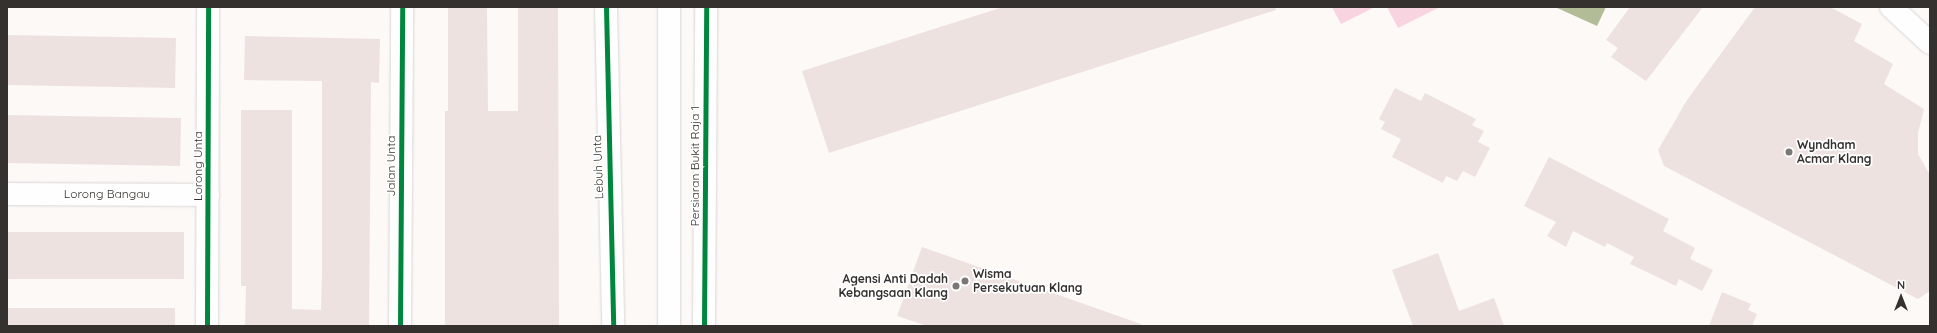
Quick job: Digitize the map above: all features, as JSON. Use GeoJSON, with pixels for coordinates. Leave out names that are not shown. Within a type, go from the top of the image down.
{"type":"FeatureCollection","features":[{"type":"Feature","properties":{"kind":"street","name":"Lorong Unta"},"geometry":{"type":"LineString","coordinates":[[208,7],[208,326]]}},
{"type":"Feature","properties":{"kind":"street","name":"Jalan Unta"},"geometry":{"type":"LineString","coordinates":[[400,326],[402,7]]}},
{"type":"Feature","properties":{"kind":"street","name":"Lebuh Unta"},"geometry":{"type":"LineString","coordinates":[[606,7],[613,326]]}},
{"type":"Feature","properties":{"kind":"street"},"geometry":{"type":"LineString","coordinates":[[669,7],[669,326]]}},
{"type":"Feature","properties":{"kind":"street","name":"Persiaran Bukit Raja 1"},"geometry":{"type":"LineString","coordinates":[[704,326],[706,7]]}},
{"type":"Feature","properties":{"kind":"street"},"geometry":{"type":"LineString","coordinates":[[1891,7],[1930,43]]}},
{"type":"Feature","properties":{"kind":"street","name":"Lorong Bangau"},"geometry":{"type":"LineString","coordinates":[[7,194],[208,195]]}},
{"type":"Feature","properties":{"kind":"shaded area"},"geometry":{"type":"Polygon","coordinates":[[[1332,7],[1375,7],[1341,24],[1332,7]]]}},
{"type":"Feature","properties":{"kind":"shaded area"},"geometry":{"type":"Polygon","coordinates":[[[1387,7],[1440,7],[1398,28],[1387,7]]]}},
{"type":"Feature","properties":{"kind":"shaded area"},"geometry":{"type":"Polygon","coordinates":[[[1555,7],[1606,7],[1597,26],[1555,7]]]}},
{"type":"Feature","properties":{"kind":"building"},"geometry":{"type":"Polygon","coordinates":[[[448,7],[487,7],[488,111],[518,111],[518,7],[558,7],[559,326],[445,326],[445,111],[448,111],[448,7]]]}},
{"type":"Feature","properties":{"kind":"building"},"geometry":{"type":"Polygon","coordinates":[[[1003,7],[1275,7],[1276,10],[829,153],[802,71],[1003,7]]]}},
{"type":"Feature","properties":{"kind":"building"},"geometry":{"type":"Polygon","coordinates":[[[1630,7],[1703,7],[1646,81],[1611,57],[1618,48],[1606,40],[1630,7]]]}},
{"type":"Feature","properties":{"kind":"building","name":"Wyndham Acmar Klang"},"geometry":{"type":"Polygon","coordinates":[[[1755,7],[1830,7],[1862,24],[1854,41],[1893,64],[1884,84],[1924,109],[1918,133],[1918,154],[1930,175],[1930,291],[1918,299],[1664,166],[1658,150],[1687,100],[1755,7]]]}},
{"type":"Feature","properties":{"kind":"building"},"geometry":{"type":"Polygon","coordinates":[[[7,35],[176,38],[175,88],[7,85],[7,35]]]}},
{"type":"Feature","properties":{"kind":"building"},"geometry":{"type":"Polygon","coordinates":[[[245,36],[380,39],[379,83],[371,82],[369,326],[245,326],[246,286],[241,286],[241,110],[292,110],[292,309],[321,310],[322,81],[244,80],[245,36]]]}},
{"type":"Feature","properties":{"kind":"building"},"geometry":{"type":"Polygon","coordinates":[[[1395,88],[1421,101],[1425,93],[1476,119],[1472,125],[1484,131],[1478,142],[1490,148],[1475,177],[1463,171],[1457,181],[1446,176],[1443,183],[1392,157],[1401,139],[1381,129],[1385,122],[1379,119],[1395,88]]]}},
{"type":"Feature","properties":{"kind":"building"},"geometry":{"type":"Polygon","coordinates":[[[7,115],[181,118],[180,166],[7,163],[7,115]]]}},
{"type":"Feature","properties":{"kind":"building"},"geometry":{"type":"Polygon","coordinates":[[[1549,157],[1669,219],[1663,231],[1695,248],[1690,259],[1713,270],[1702,291],[1679,279],[1676,286],[1630,264],[1634,257],[1607,243],[1605,247],[1573,231],[1566,247],[1547,236],[1556,222],[1524,206],[1549,157]]]}},
{"type":"Feature","properties":{"kind":"building"},"geometry":{"type":"Polygon","coordinates":[[[7,232],[184,232],[184,279],[7,279],[7,232]]]}},
{"type":"Feature","properties":{"kind":"building","name":"Wisma Persekutuan Klang"},"geometry":{"type":"Polygon","coordinates":[[[922,247],[1141,324],[1141,326],[927,326],[897,316],[922,247]]]}},
{"type":"Feature","properties":{"kind":"building"},"geometry":{"type":"Polygon","coordinates":[[[1438,253],[1459,311],[1494,298],[1504,326],[1413,326],[1392,270],[1438,253]]]}},
{"type":"Feature","properties":{"kind":"building"},"geometry":{"type":"Polygon","coordinates":[[[1722,292],[1751,304],[1748,310],[1757,314],[1752,326],[1709,326],[1722,292]]]}},
{"type":"Feature","properties":{"kind":"building"},"geometry":{"type":"Polygon","coordinates":[[[7,308],[175,308],[175,326],[7,326],[7,308]]]}},
{"type":"Feature","properties":{"kind":"cycle path"},"geometry":{"type":"LineString","coordinates":[[207,326],[208,7]]}},
{"type":"Feature","properties":{"kind":"cycle path"},"geometry":{"type":"LineString","coordinates":[[400,326],[402,7]]}},
{"type":"Feature","properties":{"kind":"cycle path"},"geometry":{"type":"LineString","coordinates":[[606,7],[613,326]]}},
{"type":"Feature","properties":{"kind":"cycle path"},"geometry":{"type":"LineString","coordinates":[[704,326],[706,7]]}},
{"type":"Feature","properties":{"kind":"place","name":"Wyndham Acmar Klang"},"geometry":{"type":"Point","coordinates":[1789,152]}},
{"type":"Feature","properties":{"kind":"place","name":"Wisma Persekutuan Klang"},"geometry":{"type":"Point","coordinates":[965,281]}},
{"type":"Feature","properties":{"kind":"place","name":"Agensi Anti Dadah Kebangsaan Klang"},"geometry":{"type":"Point","coordinates":[956,286]}}]}
